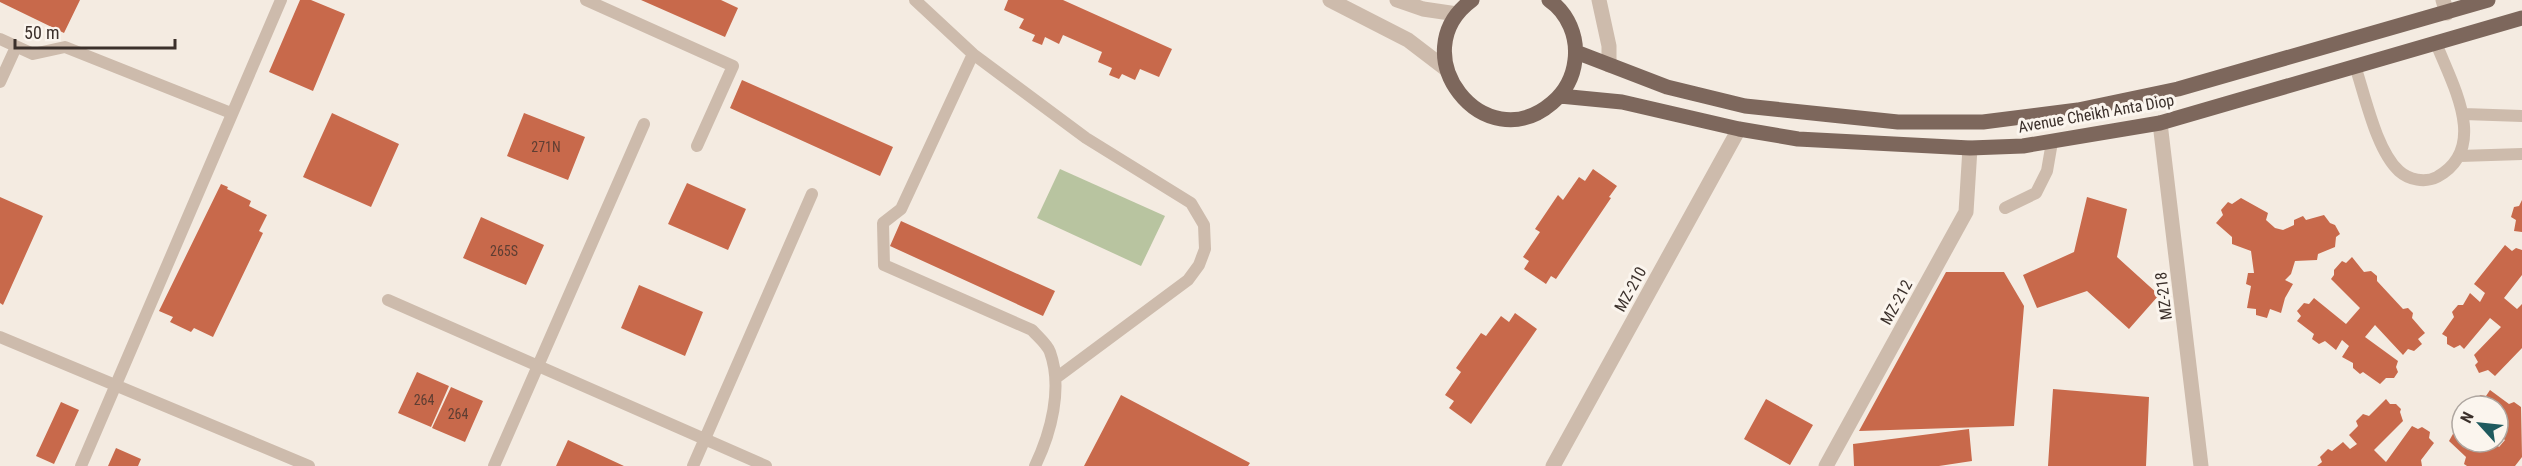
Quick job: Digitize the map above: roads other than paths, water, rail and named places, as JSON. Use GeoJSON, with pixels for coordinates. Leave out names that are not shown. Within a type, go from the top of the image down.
{"type":"FeatureCollection","features":[{"type":"Feature","properties":{"kind":"main road"},"geometry":{"type":"LineString","coordinates":[[1472,0],[1457,14],[1448,31],[1444,50],[1446,69],[1454,88],[1467,103],[1484,115],[1504,119],[1525,118],[1544,110],[1560,96],[1569,83],[1575,68],[1574,34],[1566,18],[1553,2]]}},
{"type":"Feature","properties":{"kind":"main road","name":"Avenue Cheikh Anta Diop"},"geometry":{"type":"LineString","coordinates":[[1576,52],[1687,92],[1765,110],[1898,122],[1983,122],[2078,110],[2148,96],[2269,64],[2445,6],[2488,0]]}},
{"type":"Feature","properties":{"kind":"main road","name":"Avenue Cheikh Anta Diop"},"geometry":{"type":"LineString","coordinates":[[1560,96],[1635,104],[1739,129],[1827,142],[1970,148],[2023,146],[2160,123],[2522,18]]}},
{"type":"Feature","properties":{"kind":"street"},"geometry":{"type":"LineString","coordinates":[[1330,0],[1408,40],[1446,69]]}},
{"type":"Feature","properties":{"kind":"street"},"geometry":{"type":"LineString","coordinates":[[1397,0],[1457,14]]}},
{"type":"Feature","properties":{"kind":"street"},"geometry":{"type":"LineString","coordinates":[[1599,0],[1609,46],[1609,65]]}},
{"type":"Feature","properties":{"kind":"street","name":"MZ-218"},"geometry":{"type":"LineString","coordinates":[[2160,123],[2201,466]]}},
{"type":"Feature","properties":{"kind":"street","name":"MZ-210"},"geometry":{"type":"LineString","coordinates":[[1552,466],[1739,129]]}},
{"type":"Feature","properties":{"kind":"street","name":"MZ-212"},"geometry":{"type":"LineString","coordinates":[[1826,466],[1966,212],[1970,148]]}},
{"type":"Feature","properties":{"kind":"lane"},"geometry":{"type":"LineString","coordinates":[[81,466],[281,0]]}},
{"type":"Feature","properties":{"kind":"lane"},"geometry":{"type":"LineString","coordinates":[[586,0],[733,66],[697,146]]}},
{"type":"Feature","properties":{"kind":"lane"},"geometry":{"type":"LineString","coordinates":[[915,0],[973,54],[1086,138],[1191,203],[1204,225],[1205,249],[1199,265],[1188,280],[1056,378]]}},
{"type":"Feature","properties":{"kind":"lane"},"geometry":{"type":"LineString","coordinates":[[0,39],[33,54],[65,47],[231,113]]}},
{"type":"Feature","properties":{"kind":"lane"},"geometry":{"type":"LineString","coordinates":[[2355,66],[2378,135],[2388,156],[2399,171],[2415,180],[2431,180],[2447,171],[2460,156],[2466,135],[2464,114],[2436,43]]}},
{"type":"Feature","properties":{"kind":"lane"},"geometry":{"type":"LineString","coordinates":[[0,82],[16,47]]}},
{"type":"Feature","properties":{"kind":"lane"},"geometry":{"type":"LineString","coordinates":[[973,54],[901,208],[883,223],[884,265],[1032,330],[1050,350],[1056,378],[1053,414],[1035,466]]}},
{"type":"Feature","properties":{"kind":"lane"},"geometry":{"type":"LineString","coordinates":[[2464,114],[2522,116]]}},
{"type":"Feature","properties":{"kind":"lane"},"geometry":{"type":"LineString","coordinates":[[494,466],[644,124]]}},
{"type":"Feature","properties":{"kind":"lane"},"geometry":{"type":"LineString","coordinates":[[2005,208],[2036,193],[2047,171],[2052,142]]}},
{"type":"Feature","properties":{"kind":"lane"},"geometry":{"type":"LineString","coordinates":[[2460,156],[2522,154]]}},
{"type":"Feature","properties":{"kind":"lane"},"geometry":{"type":"LineString","coordinates":[[693,466],[812,194]]}},
{"type":"Feature","properties":{"kind":"lane"},"geometry":{"type":"LineString","coordinates":[[388,300],[766,466]]}},
{"type":"Feature","properties":{"kind":"lane"},"geometry":{"type":"LineString","coordinates":[[0,337],[309,466]]}}]}
